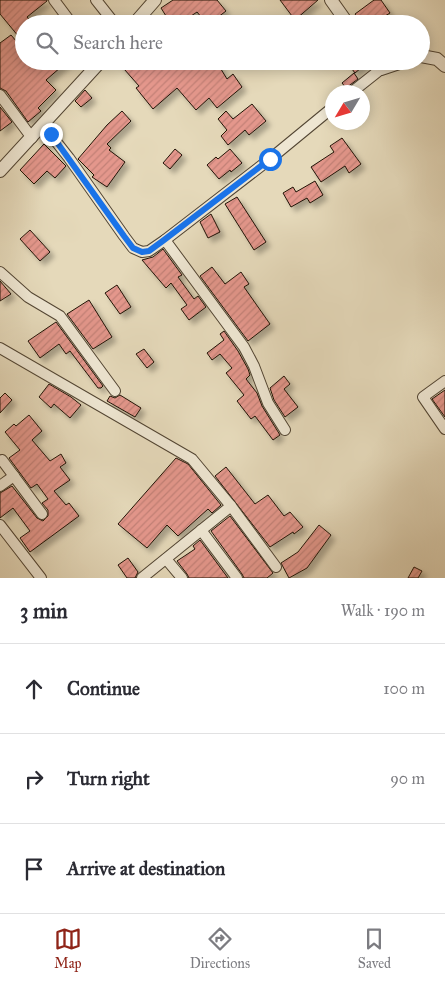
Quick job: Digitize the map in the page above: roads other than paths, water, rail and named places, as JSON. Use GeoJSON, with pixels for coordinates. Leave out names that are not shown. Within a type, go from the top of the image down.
{"type":"FeatureCollection","features":[{"type":"Feature","properties":{"kind":"street"},"geometry":{"type":"LineString","coordinates":[[54,0],[65,15]]}},
{"type":"Feature","properties":{"kind":"street"},"geometry":{"type":"LineString","coordinates":[[96,0],[108,15]]}},
{"type":"Feature","properties":{"kind":"street"},"geometry":{"type":"LineString","coordinates":[[142,15],[155,0]]}},
{"type":"Feature","properties":{"kind":"street"},"geometry":{"type":"LineString","coordinates":[[332,0],[342,15]]}},
{"type":"Feature","properties":{"kind":"street"},"geometry":{"type":"LineString","coordinates":[[430,58],[437,60],[445,66]]}},
{"type":"Feature","properties":{"kind":"street"},"geometry":{"type":"LineString","coordinates":[[0,171],[93,70]]}},
{"type":"Feature","properties":{"kind":"street"},"geometry":{"type":"LineString","coordinates":[[359,85],[373,70]]}},
{"type":"Feature","properties":{"kind":"street"},"geometry":{"type":"LineString","coordinates":[[0,95],[32,138]]}},
{"type":"Feature","properties":{"kind":"street"},"geometry":{"type":"LineString","coordinates":[[43,125],[133,248],[145,252],[164,240],[270,159],[325,114]]}},
{"type":"Feature","properties":{"kind":"street"},"geometry":{"type":"LineString","coordinates":[[164,240],[244,347],[254,366],[268,403],[285,430]]}},
{"type":"Feature","properties":{"kind":"street"},"geometry":{"type":"LineString","coordinates":[[0,272],[28,297],[60,316],[115,390]]}},
{"type":"Feature","properties":{"kind":"street"},"geometry":{"type":"LineString","coordinates":[[0,348],[184,453],[201,468],[276,567]]}},
{"type":"Feature","properties":{"kind":"street"},"geometry":{"type":"LineString","coordinates":[[445,381],[423,398],[445,429]]}},
{"type":"Feature","properties":{"kind":"street"},"geometry":{"type":"LineString","coordinates":[[2,460],[42,514]]}},
{"type":"Feature","properties":{"kind":"street"},"geometry":{"type":"LineString","coordinates":[[0,486],[14,476]]}},
{"type":"Feature","properties":{"kind":"street"},"geometry":{"type":"LineString","coordinates":[[142,578],[231,506]]}},
{"type":"Feature","properties":{"kind":"street"},"geometry":{"type":"LineString","coordinates":[[0,525],[41,578]]}},
{"type":"Feature","properties":{"kind":"street"},"geometry":{"type":"LineString","coordinates":[[201,530],[237,578]]}},
{"type":"Feature","properties":{"kind":"street"},"geometry":{"type":"LineString","coordinates":[[166,559],[182,578]]}}]}
